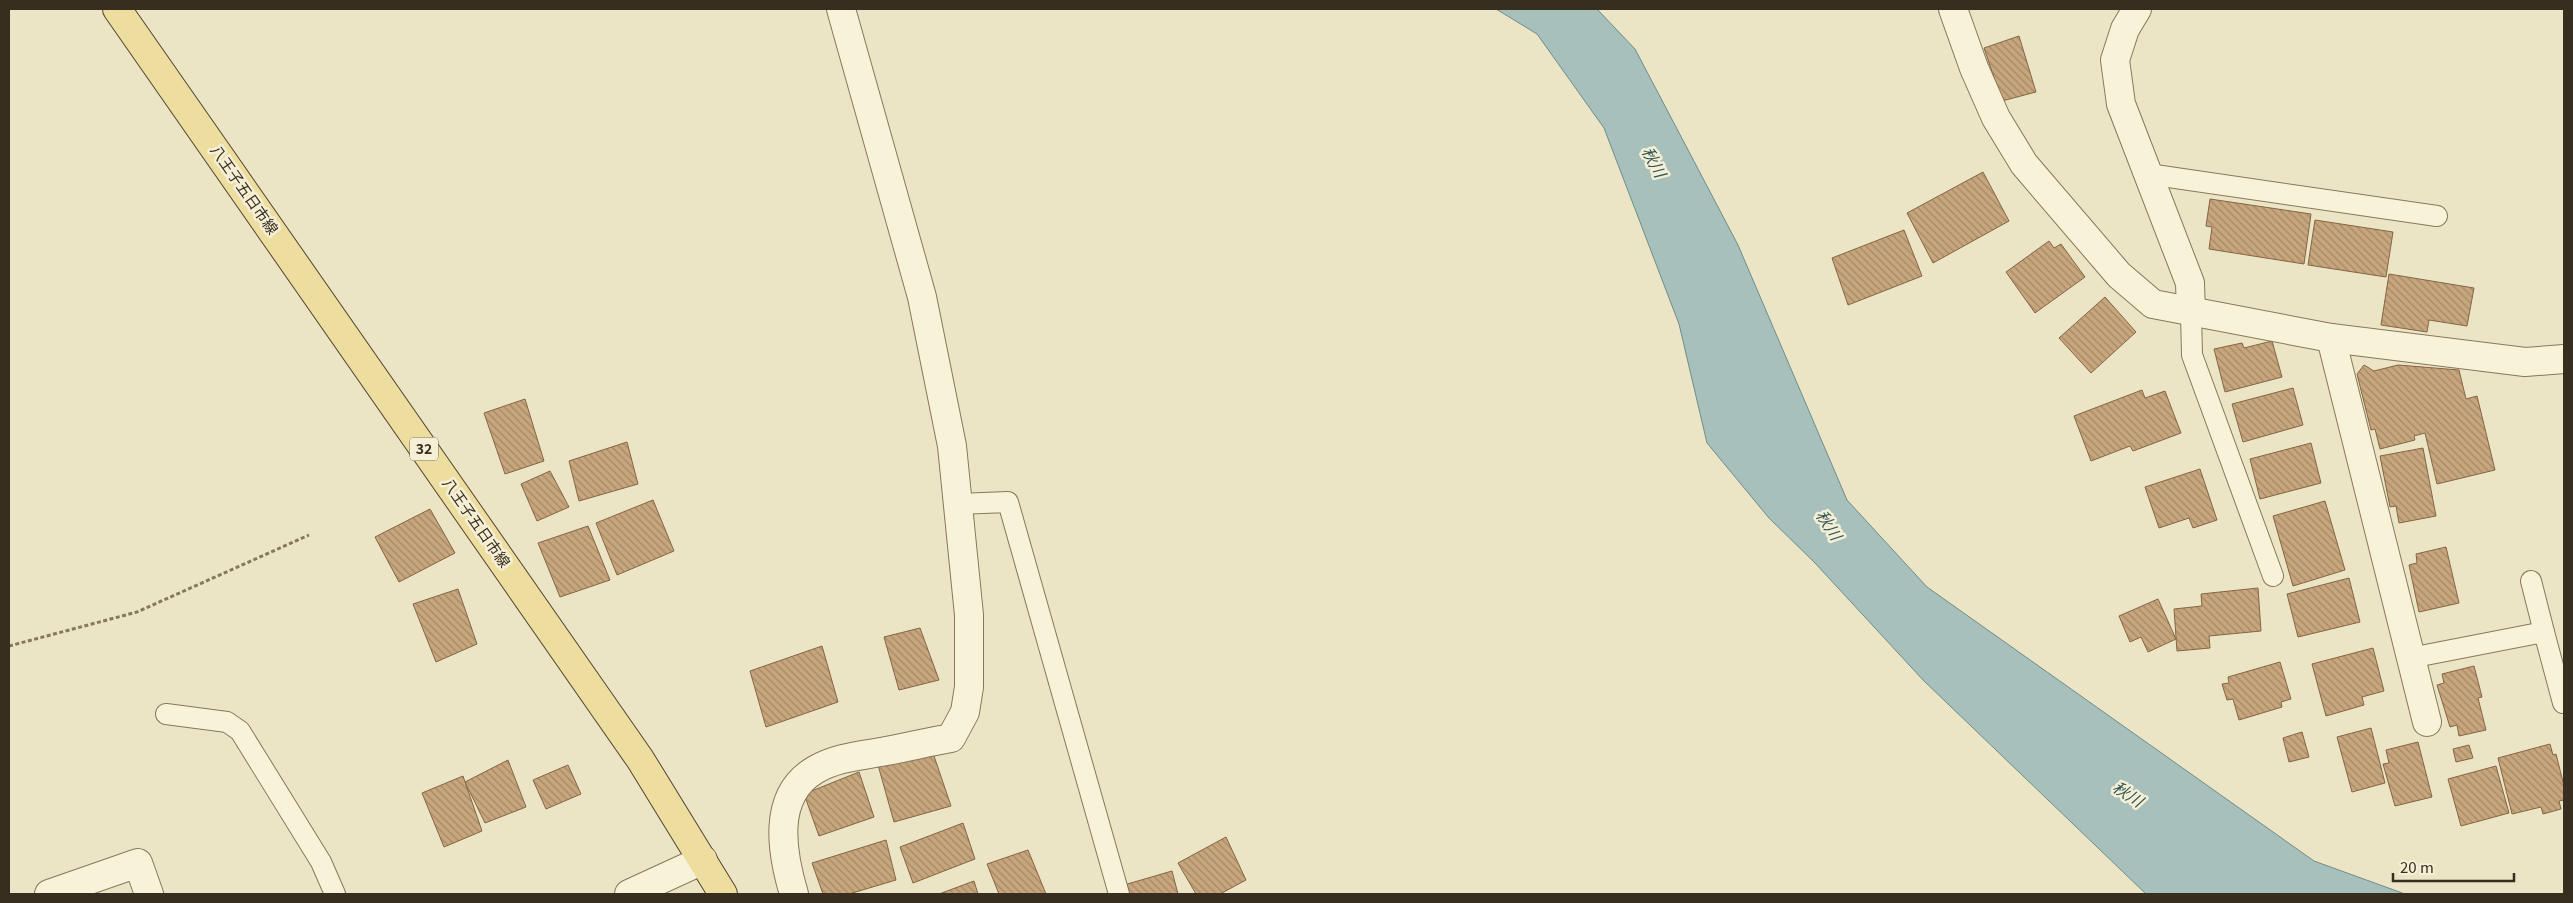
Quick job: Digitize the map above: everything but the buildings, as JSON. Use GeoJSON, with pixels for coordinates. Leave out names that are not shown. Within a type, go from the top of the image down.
{"type":"FeatureCollection","features":[{"type":"Feature","properties":{"kind":"main road","name":"八王子五日市線"},"geometry":{"type":"LineString","coordinates":[[118,9],[619,729],[723,894]]}},
{"type":"Feature","properties":{"kind":"street"},"geometry":{"type":"LineString","coordinates":[[794,894],[787,871],[783,827],[785,809],[796,785],[816,769],[841,759],[951,738],[965,712],[969,687],[969,615],[952,446],[922,297],[841,9]]}},
{"type":"Feature","properties":{"kind":"street"},"geometry":{"type":"LineString","coordinates":[[1953,9],[1974,68],[1996,118],[2024,164],[2119,275],[2153,304],[2191,313],[2331,338],[2516,361],[2564,359]]}},
{"type":"Feature","properties":{"kind":"street"},"geometry":{"type":"LineString","coordinates":[[2137,9],[2125,29],[2115,60],[2121,104],[2190,284],[2191,313]]}},
{"type":"Feature","properties":{"kind":"street"},"geometry":{"type":"LineString","coordinates":[[2331,338],[2427,722]]}},
{"type":"Feature","properties":{"kind":"street"},"geometry":{"type":"LineString","coordinates":[[629,894],[703,860]]}},
{"type":"Feature","properties":{"kind":"street"},"geometry":{"type":"LineString","coordinates":[[49,894],[138,863],[149,894]]}},
{"type":"Feature","properties":{"kind":"lane"},"geometry":{"type":"LineString","coordinates":[[2148,174],[2437,216]]}},
{"type":"Feature","properties":{"kind":"lane"},"geometry":{"type":"LineString","coordinates":[[2191,313],[2192,355],[2273,576]]}},
{"type":"Feature","properties":{"kind":"lane"},"geometry":{"type":"LineString","coordinates":[[958,504],[1008,502],[1119,894]]}},
{"type":"Feature","properties":{"kind":"lane"},"geometry":{"type":"LineString","coordinates":[[2531,581],[2563,703]]}},
{"type":"Feature","properties":{"kind":"lane"},"geometry":{"type":"LineString","coordinates":[[2410,658],[2544,632]]}},
{"type":"Feature","properties":{"kind":"lane"},"geometry":{"type":"LineString","coordinates":[[166,714],[227,722],[240,731],[320,862],[335,894]]}},
{"type":"Feature","properties":{"kind":"path"},"geometry":{"type":"LineString","coordinates":[[9,646],[137,612],[308,535]]}},
{"type":"Feature","properties":{"kind":"water","name":"秋川"},"geometry":{"type":"Polygon","coordinates":[[[1496,9],[1597,9],[1635,49],[1738,245],[1847,500],[1927,587],[2314,861],[2405,894],[2146,894],[1923,680],[1815,563],[1769,518],[1707,443],[1679,324],[1604,128],[1537,34],[1496,9]]]}}]}
